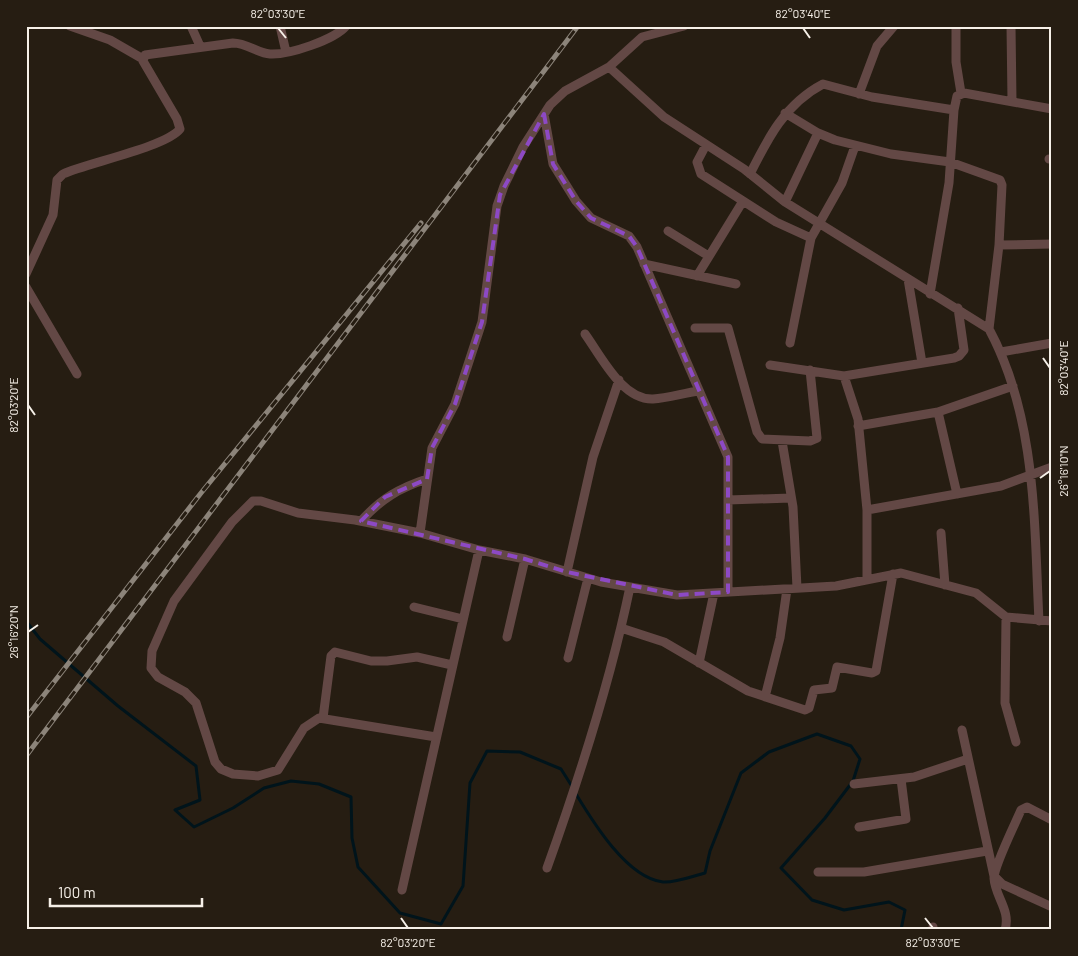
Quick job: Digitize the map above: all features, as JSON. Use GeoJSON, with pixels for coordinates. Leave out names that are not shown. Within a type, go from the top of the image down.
{"type":"FeatureCollection","features":[{"type":"Feature","properties":{"kind":"street"},"geometry":{"type":"LineString","coordinates":[[26,274],[50,223],[58,180],[63,174],[136,150],[172,136],[180,129],[177,119],[143,59],[110,40],[70,26]]}},
{"type":"Feature","properties":{"kind":"street"},"geometry":{"type":"LineString","coordinates":[[191,26],[200,46]]}},
{"type":"Feature","properties":{"kind":"street"},"geometry":{"type":"LineString","coordinates":[[280,26],[286,52]]}},
{"type":"Feature","properties":{"kind":"street"},"geometry":{"type":"LineString","coordinates":[[143,59],[148,53],[240,43],[265,53],[286,52],[331,39],[346,26]]}},
{"type":"Feature","properties":{"kind":"street"},"geometry":{"type":"LineString","coordinates":[[420,533],[432,448],[455,404],[482,322],[489,282],[495,216],[500,196],[524,147],[544,114],[556,98],[565,91],[608,67],[642,37],[684,26]]}},
{"type":"Feature","properties":{"kind":"street"},"geometry":{"type":"LineString","coordinates":[[859,94],[877,46],[894,26]]}},
{"type":"Feature","properties":{"kind":"street"},"geometry":{"type":"LineString","coordinates":[[956,26],[956,62],[961,93]]}},
{"type":"Feature","properties":{"kind":"street"},"geometry":{"type":"LineString","coordinates":[[1011,26],[1012,100]]}},
{"type":"Feature","properties":{"kind":"street"},"geometry":{"type":"LineString","coordinates":[[608,67],[664,117],[750,174],[785,202],[989,329],[1001,352],[1013,386],[1032,475],[1039,621]]}},
{"type":"Feature","properties":{"kind":"street"},"geometry":{"type":"LineString","coordinates":[[750,174],[768,137],[785,113],[823,84],[859,94],[954,110]]}},
{"type":"Feature","properties":{"kind":"street"},"geometry":{"type":"LineString","coordinates":[[961,93],[1012,100],[1052,109]]}},
{"type":"Feature","properties":{"kind":"street"},"geometry":{"type":"LineString","coordinates":[[930,294],[950,162],[954,110],[957,96],[961,93]]}},
{"type":"Feature","properties":{"kind":"street"},"geometry":{"type":"LineString","coordinates":[[785,113],[818,133],[855,146],[891,154],[950,162],[1000,180],[1002,185],[998,245],[989,329]]}},
{"type":"Feature","properties":{"kind":"street"},"geometry":{"type":"LineString","coordinates":[[544,114],[551,158],[558,174],[576,201],[591,218],[632,239],[728,458],[728,592]]}},
{"type":"Feature","properties":{"kind":"street"},"geometry":{"type":"LineString","coordinates":[[785,202],[818,133]]}},
{"type":"Feature","properties":{"kind":"street"},"geometry":{"type":"LineString","coordinates":[[706,145],[697,162],[699,172],[782,224],[811,238]]}},
{"type":"Feature","properties":{"kind":"street"},"geometry":{"type":"LineString","coordinates":[[790,343],[811,238],[846,174],[855,146]]}},
{"type":"Feature","properties":{"kind":"street"},"geometry":{"type":"LineString","coordinates":[[697,276],[707,255],[743,201]]}},
{"type":"Feature","properties":{"kind":"street"},"geometry":{"type":"LineString","coordinates":[[668,231],[707,255]]}},
{"type":"Feature","properties":{"kind":"street"},"geometry":{"type":"LineString","coordinates":[[998,245],[1052,244]]}},
{"type":"Feature","properties":{"kind":"street"},"geometry":{"type":"LineString","coordinates":[[644,264],[736,284]]}},
{"type":"Feature","properties":{"kind":"street"},"geometry":{"type":"LineString","coordinates":[[908,279],[922,363]]}},
{"type":"Feature","properties":{"kind":"street"},"geometry":{"type":"LineString","coordinates":[[26,287],[77,374]]}},
{"type":"Feature","properties":{"kind":"street"},"geometry":{"type":"LineString","coordinates":[[770,365],[844,376],[954,358],[962,354],[965,344],[958,308]]}},
{"type":"Feature","properties":{"kind":"street"},"geometry":{"type":"LineString","coordinates":[[695,328],[728,328],[757,432],[762,438],[782,441],[810,441],[817,438],[810,370]]}},
{"type":"Feature","properties":{"kind":"street"},"geometry":{"type":"LineString","coordinates":[[585,334],[619,380],[632,393],[647,398],[699,391]]}},
{"type":"Feature","properties":{"kind":"street"},"geometry":{"type":"LineString","coordinates":[[1001,352],[1052,343]]}},
{"type":"Feature","properties":{"kind":"street"},"geometry":{"type":"LineString","coordinates":[[844,376],[858,426],[866,510],[867,580]]}},
{"type":"Feature","properties":{"kind":"street"},"geometry":{"type":"LineString","coordinates":[[567,572],[593,457],[619,380]]}},
{"type":"Feature","properties":{"kind":"street"},"geometry":{"type":"LineString","coordinates":[[858,426],[938,412],[1013,386]]}},
{"type":"Feature","properties":{"kind":"street"},"geometry":{"type":"LineString","coordinates":[[938,412],[957,494]]}},
{"type":"Feature","properties":{"kind":"street"},"geometry":{"type":"LineString","coordinates":[[765,697],[792,588],[792,498],[782,441]]}},
{"type":"Feature","properties":{"kind":"street"},"geometry":{"type":"LineString","coordinates":[[866,510],[1001,486],[1052,467]]}},
{"type":"Feature","properties":{"kind":"street"},"geometry":{"type":"LineString","coordinates":[[361,521],[385,497],[396,490],[427,479]]}},
{"type":"Feature","properties":{"kind":"street"},"geometry":{"type":"LineString","coordinates":[[728,500],[792,498]]}},
{"type":"Feature","properties":{"kind":"street"},"geometry":{"type":"LineString","coordinates":[[436,737],[323,718],[315,719],[308,724],[278,770],[258,776],[233,774],[221,769],[215,762],[196,703],[185,692],[158,677],[151,668],[150,658],[160,630],[174,601],[215,543],[250,504],[261,501],[298,512],[361,521],[420,533],[478,550],[525,559],[588,578],[677,595],[836,586],[901,573],[976,593],[1006,617],[1052,621]]}},
{"type":"Feature","properties":{"kind":"street"},"geometry":{"type":"LineString","coordinates":[[941,533],[945,585]]}},
{"type":"Feature","properties":{"kind":"street"},"geometry":{"type":"LineString","coordinates":[[402,890],[478,550]]}},
{"type":"Feature","properties":{"kind":"street"},"geometry":{"type":"LineString","coordinates":[[507,637],[525,559]]}},
{"type":"Feature","properties":{"kind":"street"},"geometry":{"type":"LineString","coordinates":[[621,628],[664,642],[748,691],[805,710],[809,708],[814,690],[832,688],[837,667],[874,673],[893,574]]}},
{"type":"Feature","properties":{"kind":"street"},"geometry":{"type":"LineString","coordinates":[[568,658],[588,578]]}},
{"type":"Feature","properties":{"kind":"street"},"geometry":{"type":"LineString","coordinates":[[547,868],[580,775],[621,628],[630,587]]}},
{"type":"Feature","properties":{"kind":"street"},"geometry":{"type":"LineString","coordinates":[[699,663],[714,593]]}},
{"type":"Feature","properties":{"kind":"street"},"geometry":{"type":"LineString","coordinates":[[414,607],[463,619]]}},
{"type":"Feature","properties":{"kind":"street"},"geometry":{"type":"LineString","coordinates":[[1006,617],[1005,703],[1016,742]]}},
{"type":"Feature","properties":{"kind":"street"},"geometry":{"type":"LineString","coordinates":[[323,718],[331,656],[335,652],[371,661],[380,662],[417,657],[452,665]]}},
{"type":"Feature","properties":{"kind":"street"},"geometry":{"type":"LineString","coordinates":[[962,730],[987,851],[997,891],[1006,914],[1005,930]]}},
{"type":"Feature","properties":{"kind":"street"},"geometry":{"type":"LineString","coordinates":[[854,784],[928,774],[968,759]]}},
{"type":"Feature","properties":{"kind":"street"},"geometry":{"type":"LineString","coordinates":[[859,827],[905,820],[901,779]]}},
{"type":"Feature","properties":{"kind":"street"},"geometry":{"type":"LineString","coordinates":[[994,876],[1022,808],[1027,807],[1052,820]]}},
{"type":"Feature","properties":{"kind":"street"},"geometry":{"type":"LineString","coordinates":[[818,872],[864,872],[987,851]]}},
{"type":"Feature","properties":{"kind":"street"},"geometry":{"type":"LineString","coordinates":[[994,876],[1002,884],[1052,907]]}},
{"type":"Feature","properties":{"kind":"highlighted area"},"geometry":{"type":"Polygon","coordinates":[[[544,114],[553,164],[576,201],[591,218],[629,236],[637,247],[728,457],[728,592],[677,595],[567,572],[525,559],[361,521],[385,497],[427,479],[432,448],[455,404],[482,322],[500,195],[544,114]]]}},
{"type":"Feature","properties":{"kind":"waterway"},"geometry":{"type":"LineString","coordinates":[[26,621],[40,639],[118,706],[196,766],[200,800],[175,810],[194,827],[233,808],[264,788],[291,781],[319,784],[351,797],[352,838],[358,867],[400,913],[441,924],[463,886],[470,783],[487,751],[520,752],[561,769],[573,788]]}},
{"type":"Feature","properties":{"kind":"waterway"},"geometry":{"type":"LineString","coordinates":[[576,794],[612,847],[624,860],[637,871],[650,878],[663,882],[673,881],[705,873],[710,851],[741,773],[769,752],[817,734],[851,746],[860,759],[853,781],[825,818],[781,868],[812,900],[844,910],[889,902],[905,910],[901,930]]}},
{"type":"Feature","properties":{"kind":"railway"},"geometry":{"type":"LineString","coordinates":[[26,756],[578,26]]}},
{"type":"Feature","properties":{"kind":"railway"},"geometry":{"type":"LineString","coordinates":[[26,718],[201,493],[421,223]]}}]}
